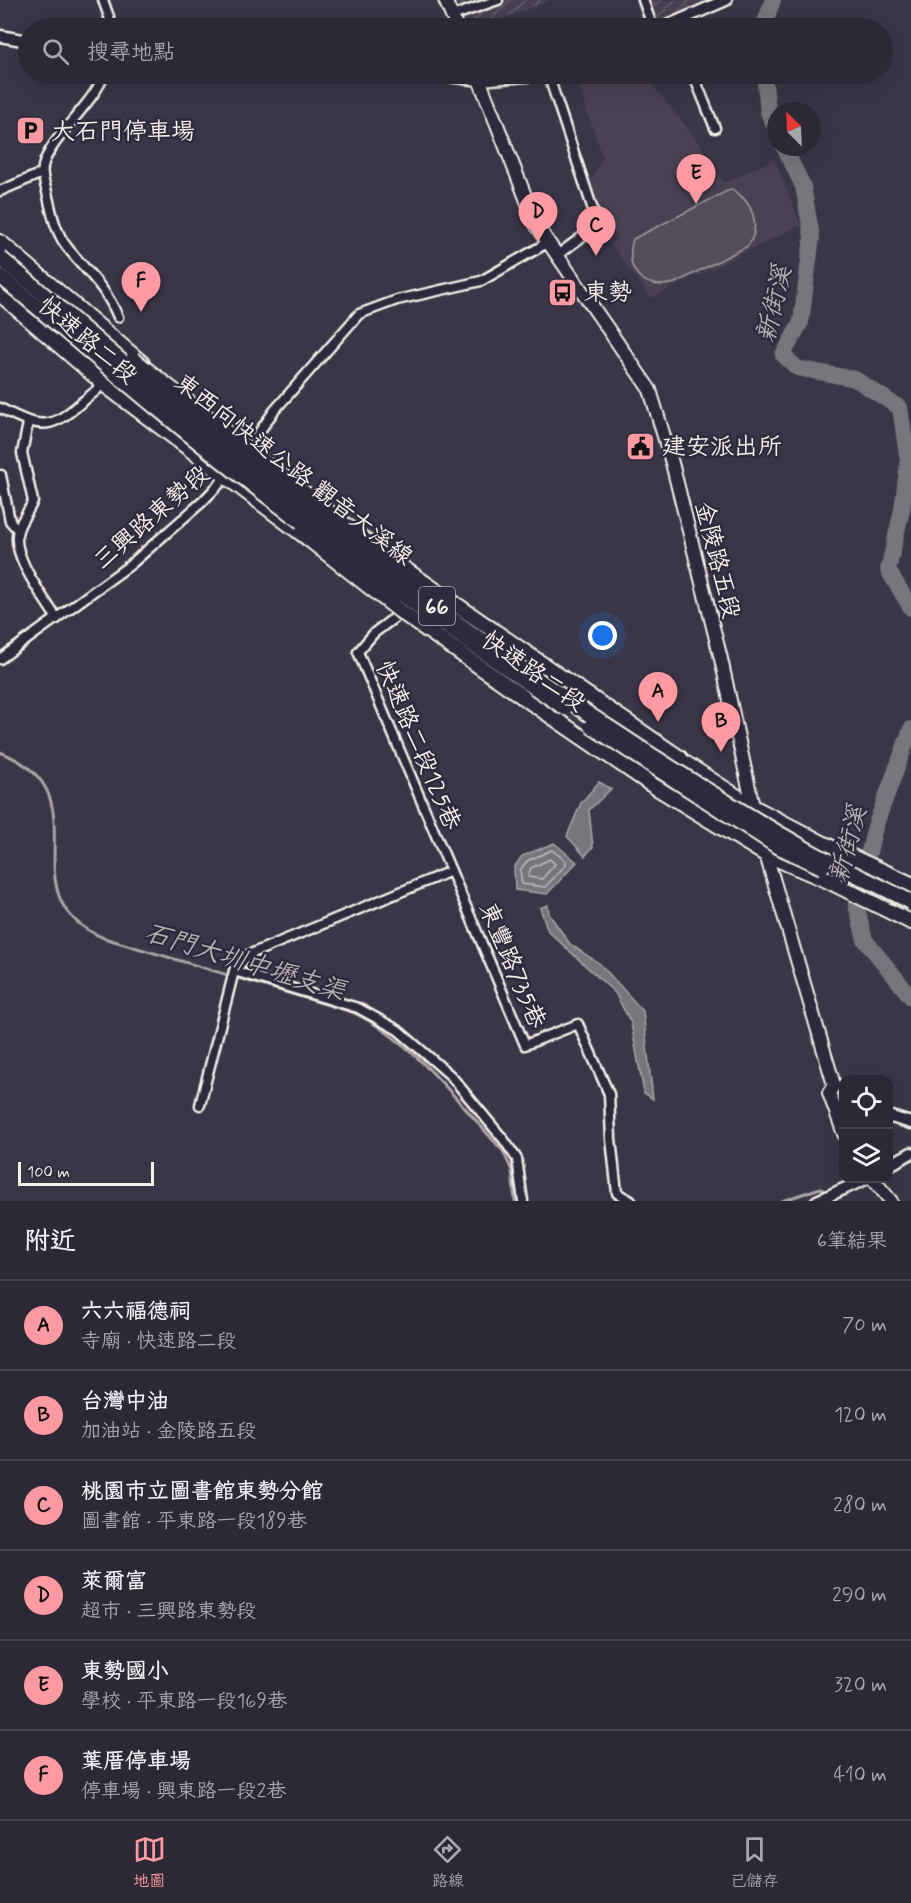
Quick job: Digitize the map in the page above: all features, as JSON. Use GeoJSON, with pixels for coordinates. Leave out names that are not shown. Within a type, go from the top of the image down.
{"type":"FeatureCollection","features":[{"type":"Feature","properties":{"kind":"main road"},"geometry":{"type":"LineString","coordinates":[[445,0],[452,16]]}},
{"type":"Feature","properties":{"kind":"main road","name":"金陵路五段"},"geometry":{"type":"LineString","coordinates":[[482,84],[511,164],[547,243],[650,390],[658,413],[721,658],[765,854],[838,1085],[829,1093],[841,1129]]}},
{"type":"Feature","properties":{"kind":"main road","name":"快速路二段"},"geometry":{"type":"LineString","coordinates":[[0,242],[245,452],[368,549],[646,743],[681,759],[753,807]]}},
{"type":"Feature","properties":{"kind":"main road","name":"東西向快速公路 觀音大溪線"},"geometry":{"type":"LineString","coordinates":[[0,258],[56,315],[180,428],[405,599],[654,769],[777,846],[911,910]]}},
{"type":"Feature","properties":{"kind":"main road","name":"東西向快速公路 觀音大溪線"},"geometry":{"type":"LineString","coordinates":[[0,276],[56,315],[386,570],[586,712],[711,793],[808,850],[911,902]]}},
{"type":"Feature","properties":{"kind":"main road","name":"快速路二段"},"geometry":{"type":"LineString","coordinates":[[0,294],[105,385],[401,607],[626,763],[649,783],[765,854]]}},
{"type":"Feature","properties":{"kind":"main road"},"geometry":{"type":"LineString","coordinates":[[56,315],[98,332],[380,552],[681,759]]}},
{"type":"Feature","properties":{"kind":"main road"},"geometry":{"type":"LineString","coordinates":[[56,315],[130,399],[400,611],[649,783]]}},
{"type":"Feature","properties":{"kind":"main road","name":"66"},"geometry":{"type":"LineString","coordinates":[[753,807],[872,870]]}},
{"type":"Feature","properties":{"kind":"main road","name":"66"},"geometry":{"type":"LineString","coordinates":[[765,854],[867,897]]}},
{"type":"Feature","properties":{"kind":"main road"},"geometry":{"type":"LineString","coordinates":[[872,870],[911,884]]}},
{"type":"Feature","properties":{"kind":"main road"},"geometry":{"type":"LineString","coordinates":[[872,870],[911,892]]}},
{"type":"Feature","properties":{"kind":"main road"},"geometry":{"type":"LineString","coordinates":[[867,897],[911,916]]}},
{"type":"Feature","properties":{"kind":"main road"},"geometry":{"type":"LineString","coordinates":[[867,897],[911,922]]}},
{"type":"Feature","properties":{"kind":"main road"},"geometry":{"type":"LineString","coordinates":[[874,1183],[891,1201]]}},
{"type":"Feature","properties":{"kind":"street"},"geometry":{"type":"LineString","coordinates":[[103,0],[109,18]]}},
{"type":"Feature","properties":{"kind":"street"},"geometry":{"type":"LineString","coordinates":[[452,16],[498,0]]}},
{"type":"Feature","properties":{"kind":"street"},"geometry":{"type":"LineString","coordinates":[[643,0],[649,18]]}},
{"type":"Feature","properties":{"kind":"street"},"geometry":{"type":"LineString","coordinates":[[687,18],[721,1]]}},
{"type":"Feature","properties":{"kind":"street"},"geometry":{"type":"LineString","coordinates":[[0,36],[18,39]]}},
{"type":"Feature","properties":{"kind":"street"},"geometry":{"type":"LineString","coordinates":[[100,84],[77,112],[45,161],[42,173],[52,217],[65,246],[95,276],[118,317]]}},
{"type":"Feature","properties":{"kind":"street"},"geometry":{"type":"LineString","coordinates":[[552,84],[598,225],[556,256]]}},
{"type":"Feature","properties":{"kind":"street"},"geometry":{"type":"LineString","coordinates":[[697,84],[715,128]]}},
{"type":"Feature","properties":{"kind":"street"},"geometry":{"type":"LineString","coordinates":[[0,191],[42,173]]}},
{"type":"Feature","properties":{"kind":"street","name":"三興路東勢段"},"geometry":{"type":"LineString","coordinates":[[0,659],[130,565],[226,478],[274,411],[359,314],[397,300],[481,281],[547,243]]}},
{"type":"Feature","properties":{"kind":"street"},"geometry":{"type":"LineString","coordinates":[[0,408],[28,423],[42,426],[59,420],[97,390]]}},
{"type":"Feature","properties":{"kind":"street"},"geometry":{"type":"LineString","coordinates":[[28,423],[22,453],[33,501],[18,530],[17,545],[25,567],[57,619]]}},
{"type":"Feature","properties":{"kind":"street"},"geometry":{"type":"LineString","coordinates":[[0,475],[10,521],[18,530]]}},
{"type":"Feature","properties":{"kind":"street","name":"快速路二段125巷"},"geometry":{"type":"LineString","coordinates":[[398,615],[374,633],[358,652],[451,871]]}},
{"type":"Feature","properties":{"kind":"street"},"geometry":{"type":"LineString","coordinates":[[200,1105],[234,971],[248,955],[451,871]]}},
{"type":"Feature","properties":{"kind":"street","name":"東豐路735巷"},"geometry":{"type":"LineString","coordinates":[[451,871],[525,1045],[578,1024],[609,1094],[617,1193],[631,1201]]}},
{"type":"Feature","properties":{"kind":"street"},"geometry":{"type":"LineString","coordinates":[[234,971],[358,1008],[398,1030],[451,1076],[504,1140],[517,1159],[523,1201]]}},
{"type":"Feature","properties":{"kind":"street"},"geometry":{"type":"LineString","coordinates":[[893,1118],[911,1123]]}},
{"type":"Feature","properties":{"kind":"street"},"geometry":{"type":"LineString","coordinates":[[893,1163],[911,1153]]}},
{"type":"Feature","properties":{"kind":"street"},"geometry":{"type":"LineString","coordinates":[[820,1199],[859,1183]]}},
{"type":"Feature","properties":{"kind":"shaded area"},"geometry":{"type":"Polygon","coordinates":[[[453,0],[551,0],[503,18],[463,18],[453,0]]]}},
{"type":"Feature","properties":{"kind":"shaded area"},"geometry":{"type":"Polygon","coordinates":[[[635,0],[709,0],[667,18],[641,18],[635,0]]]}},
{"type":"Feature","properties":{"kind":"shaded area"},"geometry":{"type":"Polygon","coordinates":[[[577,84],[652,84],[699,143],[724,183],[774,159],[801,225],[651,298],[611,244],[617,240],[589,184],[603,158],[577,84]]]}},
{"type":"Feature","properties":{"kind":"shaded area"},"geometry":{"type":"Polygon","coordinates":[[[731,189],[744,200],[753,214],[754,230],[748,246],[675,283],[654,284],[639,276],[631,260],[633,239],[731,189]]]}},
{"type":"Feature","properties":{"kind":"water"},"geometry":{"type":"Polygon","coordinates":[[[599,782],[611,789],[589,810],[593,847],[585,856],[567,836],[581,803],[599,782]]]}},
{"type":"Feature","properties":{"kind":"water"},"geometry":{"type":"Polygon","coordinates":[[[554,843],[577,862],[547,894],[515,890],[514,868],[522,856],[554,843]]]}},
{"type":"Feature","properties":{"kind":"water"},"geometry":{"type":"Polygon","coordinates":[[[548,905],[549,914],[570,944],[600,964],[643,1011],[653,1099],[644,1093],[631,1023],[615,993],[548,931],[540,908],[548,905]]]}},
{"type":"Feature","properties":{"kind":"waterway","name":"新街溪"},"geometry":{"type":"LineString","coordinates":[[767,18],[773,0]]}},
{"type":"Feature","properties":{"kind":"waterway","name":"新街溪"},"geometry":{"type":"LineString","coordinates":[[765,84],[767,102]]}},
{"type":"Feature","properties":{"kind":"waterway","name":"新街溪"},"geometry":{"type":"LineString","coordinates":[[788,156],[803,186],[812,237],[801,322],[783,355],[797,368],[855,379],[900,408],[908,461],[902,510],[888,570],[911,608]]}},
{"type":"Feature","properties":{"kind":"waterway","name":"新街溪"},"geometry":{"type":"LineString","coordinates":[[911,729],[875,827],[856,905],[865,940],[911,997]]}},
{"type":"Feature","properties":{"kind":"waterway","name":"石門大圳中壢支渠"},"geometry":{"type":"LineString","coordinates":[[0,752],[32,771],[48,793],[54,818],[54,872],[59,897],[74,919],[104,938],[352,1012],[374,1024],[395,1039],[434,1074],[503,1151],[512,1171],[515,1201]]}},
{"type":"Feature","properties":{"kind":"waterway"},"geometry":{"type":"LineString","coordinates":[[782,1201],[820,1188],[827,1193]]}},
{"type":"Feature","properties":{"kind":"place","name":"大石門停車場"},"geometry":{"type":"Point","coordinates":[30,131]}},
{"type":"Feature","properties":{"kind":"place","name":"東勢國小"},"geometry":{"type":"Point","coordinates":[696,204]}},
{"type":"Feature","properties":{"kind":"place","name":"萊爾富"},"geometry":{"type":"Point","coordinates":[538,242]}},
{"type":"Feature","properties":{"kind":"place","name":"桃園市立圖書館東勢分館"},"geometry":{"type":"Point","coordinates":[596,256]}},
{"type":"Feature","properties":{"kind":"place","name":"東勢"},"geometry":{"type":"Point","coordinates":[563,292]}},
{"type":"Feature","properties":{"kind":"place","name":"葉厝停車場"},"geometry":{"type":"Point","coordinates":[141,312]}},
{"type":"Feature","properties":{"kind":"place","name":"建安派出所"},"geometry":{"type":"Point","coordinates":[641,446]}},
{"type":"Feature","properties":{"kind":"place","name":"六六福德祠"},"geometry":{"type":"Point","coordinates":[658,722]}},
{"type":"Feature","properties":{"kind":"place","name":"台灣中油"},"geometry":{"type":"Point","coordinates":[721,752]}}]}
